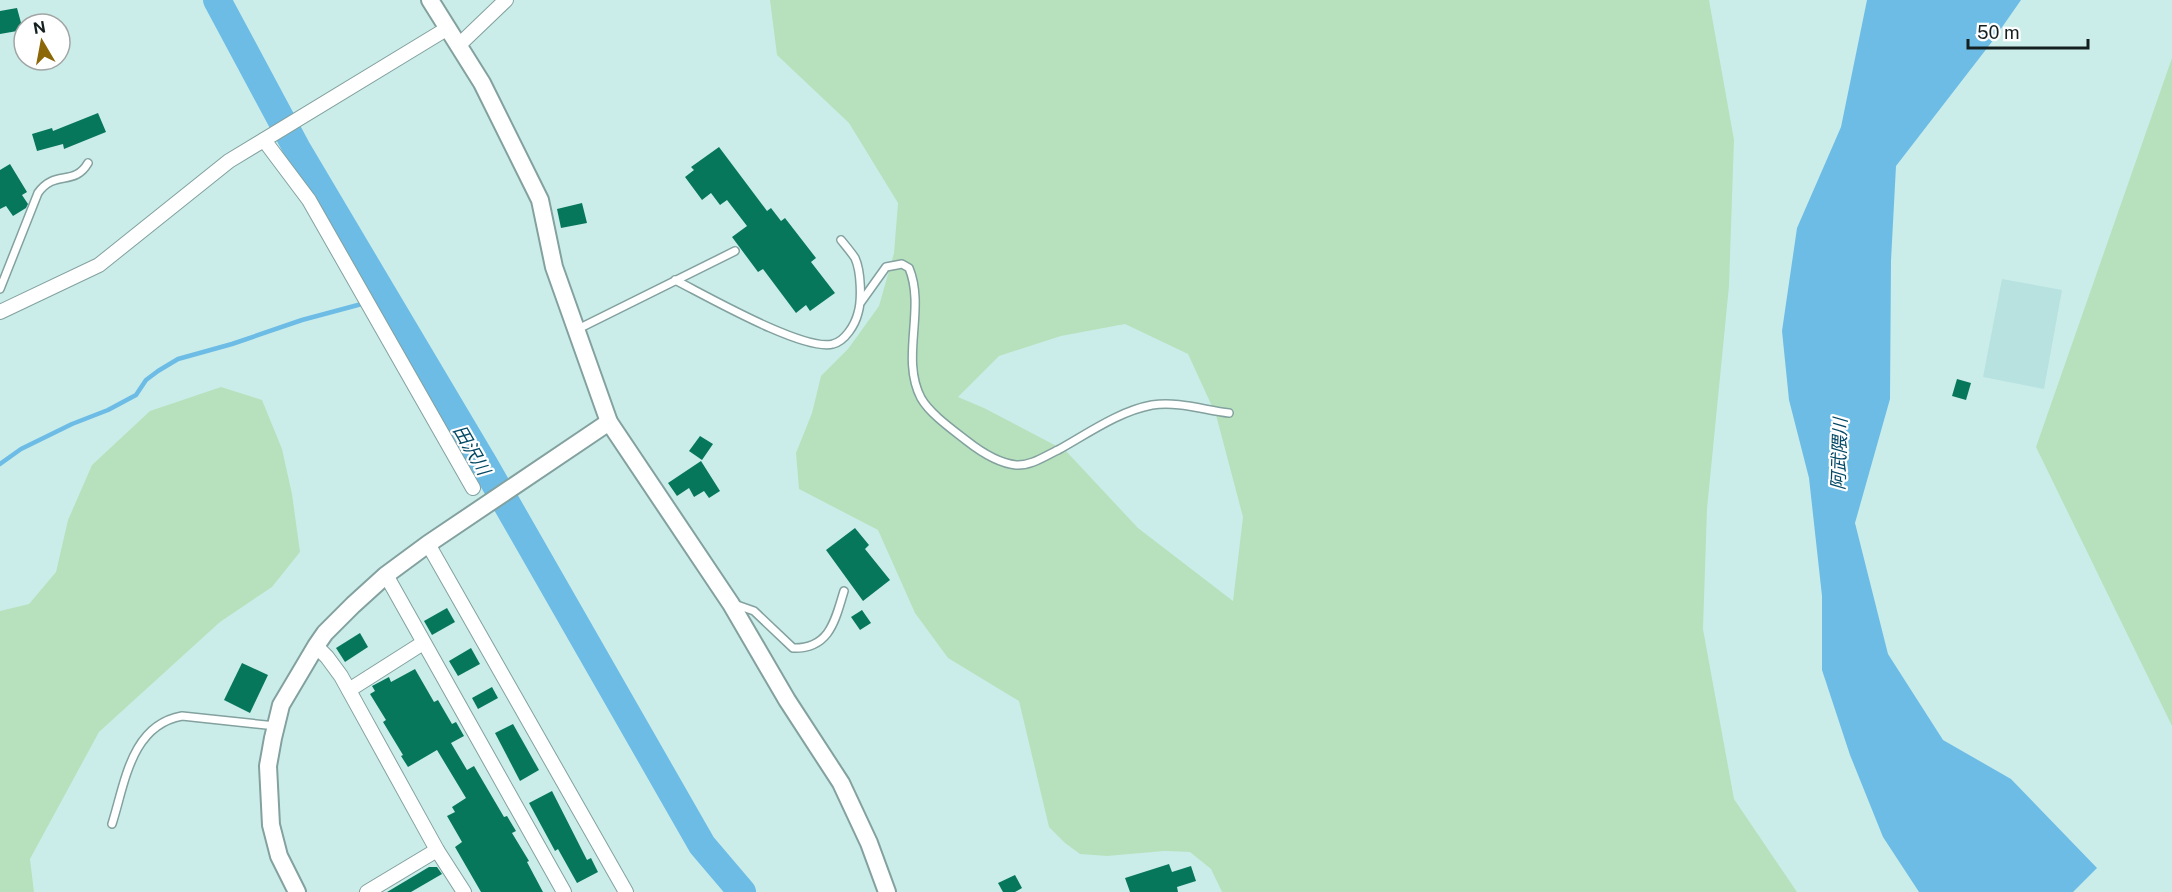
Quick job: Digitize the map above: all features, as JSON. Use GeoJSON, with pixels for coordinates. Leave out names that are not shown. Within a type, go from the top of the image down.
{"type":"FeatureCollection","features":[{"type":"Feature","properties":{"kind":"street"},"geometry":{"type":"LineString","coordinates":[[430,0],[482,83],[540,201],[554,267],[609,422],[731,604],[787,700],[841,783],[869,843],[887,892]]}},
{"type":"Feature","properties":{"kind":"street"},"geometry":{"type":"LineString","coordinates":[[459,45],[506,0]]}},
{"type":"Feature","properties":{"kind":"street"},"geometry":{"type":"LineString","coordinates":[[0,312],[99,265],[229,161],[448,28]]}},
{"type":"Feature","properties":{"kind":"street"},"geometry":{"type":"LineString","coordinates":[[264,140],[309,200],[473,488]]}},
{"type":"Feature","properties":{"kind":"street"},"geometry":{"type":"LineString","coordinates":[[297,892],[279,856],[271,825],[268,766],[282,705],[316,646],[325,633],[386,575],[428,544],[609,422]]}},
{"type":"Feature","properties":{"kind":"street"},"geometry":{"type":"LineString","coordinates":[[428,544],[626,892]]}},
{"type":"Feature","properties":{"kind":"street"},"geometry":{"type":"LineString","coordinates":[[386,575],[564,892]]}},
{"type":"Feature","properties":{"kind":"street"},"geometry":{"type":"LineString","coordinates":[[349,690],[423,644]]}},
{"type":"Feature","properties":{"kind":"street"},"geometry":{"type":"LineString","coordinates":[[316,646],[327,657],[349,690],[437,850],[464,892]]}},
{"type":"Feature","properties":{"kind":"street"},"geometry":{"type":"LineString","coordinates":[[367,892],[437,850]]}},
{"type":"Feature","properties":{"kind":"lane"},"geometry":{"type":"LineString","coordinates":[[0,289],[38,193],[51,180],[78,175],[88,163]]}},
{"type":"Feature","properties":{"kind":"lane"},"geometry":{"type":"LineString","coordinates":[[841,240],[855,259],[861,302]]}},
{"type":"Feature","properties":{"kind":"lane"},"geometry":{"type":"LineString","coordinates":[[576,330],[735,251]]}},
{"type":"Feature","properties":{"kind":"lane"},"geometry":{"type":"LineString","coordinates":[[675,280],[765,326],[811,343],[830,345],[839,342],[853,325],[861,302],[886,267],[902,264],[909,268],[914,286],[916,325],[913,355],[915,382],[922,399],[946,425],[976,448],[998,461],[1017,465],[1035,462],[1123,414],[1153,405],[1189,405],[1210,411],[1229,412]]}},
{"type":"Feature","properties":{"kind":"lane"},"geometry":{"type":"LineString","coordinates":[[731,604],[754,611],[793,648],[806,648],[816,644],[833,627],[844,591]]}},
{"type":"Feature","properties":{"kind":"lane"},"geometry":{"type":"LineString","coordinates":[[112,824],[136,749],[150,731],[167,719],[182,716],[276,726]]}},
{"type":"Feature","properties":{"kind":"shaded area"},"geometry":{"type":"Polygon","coordinates":[[[2002,279],[2062,290],[2044,389],[1983,377],[2002,279]]]}},
{"type":"Feature","properties":{"kind":"green space"},"geometry":{"type":"Polygon","coordinates":[[[770,0],[1709,0],[1734,140],[1729,286],[1707,509],[1703,629],[1734,799],[1797,892],[1222,892],[1211,869],[1190,852],[1164,851],[1107,856],[1080,854],[1065,843],[1049,827],[1019,701],[948,658],[915,613],[878,530],[799,489],[796,453],[812,413],[821,376],[848,349],[879,306],[894,253],[898,203],[849,123],[777,55],[770,0]],[[1125,324],[1061,336],[999,356],[958,397],[1066,451],[1138,528],[1233,601],[1243,517],[1216,415],[1188,354],[1125,324]]]}},
{"type":"Feature","properties":{"kind":"green space"},"geometry":{"type":"Polygon","coordinates":[[[2172,58],[2172,726],[2036,447],[2172,58]]]}},
{"type":"Feature","properties":{"kind":"green space"},"geometry":{"type":"Polygon","coordinates":[[[221,387],[262,400],[282,449],[292,494],[300,552],[272,587],[220,622],[99,732],[30,859],[34,892],[0,892],[0,611],[29,604],[56,572],[68,520],[92,465],[150,411],[221,387]]]}},
{"type":"Feature","properties":{"kind":"water","name":"阿武隈川"},"geometry":{"type":"Polygon","coordinates":[[[1867,0],[2021,0],[1991,43],[1896,166],[1891,261],[1890,399],[1855,523],[1888,654],[1943,740],[2011,779],[2097,868],[2073,892],[1919,892],[1883,837],[1850,755],[1822,670],[1822,596],[1809,478],[1789,400],[1782,331],[1797,228],[1841,127],[1867,0]]]}},
{"type":"Feature","properties":{"kind":"building"},"geometry":{"type":"Polygon","coordinates":[[[17,8],[18,12],[12,12],[12,32],[0,34],[0,11],[17,8]]]}},
{"type":"Feature","properties":{"kind":"building"},"geometry":{"type":"Polygon","coordinates":[[[98,113],[106,132],[64,149],[63,144],[37,151],[32,134],[52,128],[53,131],[98,113]]]}},
{"type":"Feature","properties":{"kind":"building"},"geometry":{"type":"Polygon","coordinates":[[[719,147],[767,211],[771,208],[781,221],[785,218],[816,258],[811,262],[835,293],[810,311],[806,305],[796,313],[763,269],[758,272],[732,237],[747,226],[727,200],[720,205],[711,193],[702,200],[685,177],[694,170],[691,167],[719,147]]]}},
{"type":"Feature","properties":{"kind":"building"},"geometry":{"type":"Polygon","coordinates":[[[10,164],[27,192],[22,195],[28,204],[26,208],[13,216],[6,206],[0,209],[0,170],[10,164]]]}},
{"type":"Feature","properties":{"kind":"building"},"geometry":{"type":"Polygon","coordinates":[[[582,203],[587,223],[561,228],[557,209],[582,203]]]}},
{"type":"Feature","properties":{"kind":"building"},"geometry":{"type":"Polygon","coordinates":[[[1957,379],[1971,383],[1966,400],[1952,396],[1957,379]]]}},
{"type":"Feature","properties":{"kind":"building"},"geometry":{"type":"Polygon","coordinates":[[[700,436],[713,444],[702,460],[689,451],[700,436]]]}},
{"type":"Feature","properties":{"kind":"building"},"geometry":{"type":"Polygon","coordinates":[[[701,461],[720,491],[709,498],[704,491],[694,497],[689,488],[677,496],[668,483],[701,461]]]}},
{"type":"Feature","properties":{"kind":"building"},"geometry":{"type":"Polygon","coordinates":[[[855,528],[869,545],[865,549],[890,580],[863,601],[826,550],[855,528]]]}},
{"type":"Feature","properties":{"kind":"building"},"geometry":{"type":"Polygon","coordinates":[[[447,608],[455,622],[432,635],[424,621],[447,608]]]}},
{"type":"Feature","properties":{"kind":"building"},"geometry":{"type":"Polygon","coordinates":[[[862,610],[871,623],[860,630],[851,617],[862,610]]]}},
{"type":"Feature","properties":{"kind":"building"},"geometry":{"type":"Polygon","coordinates":[[[360,633],[368,647],[345,662],[336,648],[360,633]]]}},
{"type":"Feature","properties":{"kind":"building"},"geometry":{"type":"Polygon","coordinates":[[[471,648],[480,664],[458,676],[449,661],[471,648]]]}},
{"type":"Feature","properties":{"kind":"building"},"geometry":{"type":"Polygon","coordinates":[[[242,663],[268,675],[250,713],[224,700],[242,663]]]}},
{"type":"Feature","properties":{"kind":"building"},"geometry":{"type":"Polygon","coordinates":[[[415,669],[434,702],[438,700],[452,724],[456,722],[464,736],[451,743],[467,770],[474,766],[504,817],[507,816],[516,831],[512,833],[529,861],[527,862],[543,892],[481,892],[455,847],[462,842],[447,816],[455,812],[452,807],[466,798],[437,750],[408,767],[401,756],[403,755],[383,722],[386,720],[370,694],[375,691],[372,686],[389,677],[391,682],[415,669]]]}},
{"type":"Feature","properties":{"kind":"building"},"geometry":{"type":"Polygon","coordinates":[[[492,687],[498,698],[478,709],[472,698],[492,687]]]}},
{"type":"Feature","properties":{"kind":"building"},"geometry":{"type":"Polygon","coordinates":[[[513,724],[539,770],[520,781],[495,733],[513,724]]]}},
{"type":"Feature","properties":{"kind":"building"},"geometry":{"type":"Polygon","coordinates":[[[552,791],[587,860],[591,858],[598,872],[577,883],[558,849],[555,851],[529,803],[552,791]]]}},
{"type":"Feature","properties":{"kind":"building"},"geometry":{"type":"Polygon","coordinates":[[[1169,864],[1172,872],[1191,866],[1196,881],[1177,887],[1178,892],[1130,892],[1125,878],[1169,864]]]}},
{"type":"Feature","properties":{"kind":"building"},"geometry":{"type":"Polygon","coordinates":[[[429,867],[437,867],[442,874],[411,892],[387,892],[429,867]]]}},
{"type":"Feature","properties":{"kind":"building"},"geometry":{"type":"Polygon","coordinates":[[[1015,875],[1022,888],[1015,892],[1003,892],[998,883],[1015,875]]]}},
{"type":"Feature","properties":{"kind":"waterway","name":"田沢川"},"geometry":{"type":"LineString","coordinates":[[217,0],[298,151],[485,466],[702,845],[742,892]]}},
{"type":"Feature","properties":{"kind":"waterway"},"geometry":{"type":"LineString","coordinates":[[0,464],[21,449],[136,395],[146,380],[178,359],[232,344],[302,320],[384,298]]}}]}
